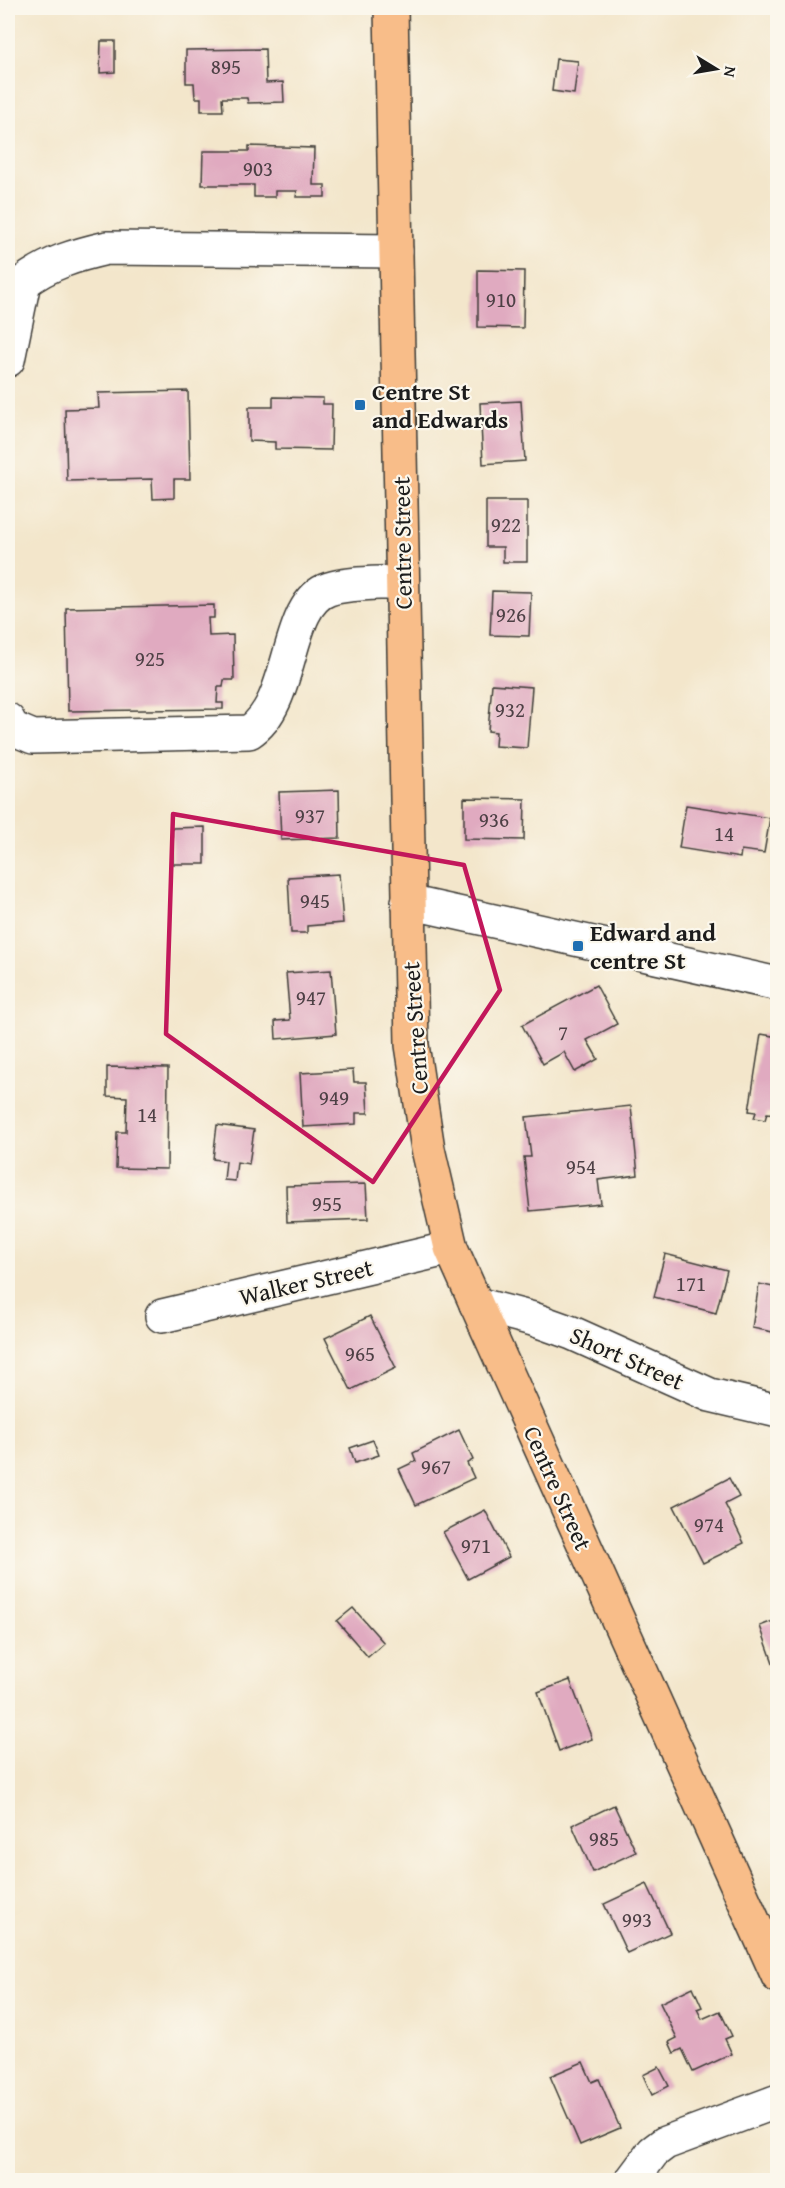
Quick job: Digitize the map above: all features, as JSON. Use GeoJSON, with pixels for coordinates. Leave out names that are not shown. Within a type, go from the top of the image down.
{"type":"FeatureCollection","features":[{"type":"Feature","properties":{"kind":"main road","name":"Centre Street"},"geometry":{"type":"LineString","coordinates":[[391,8],[412,1046],[428,1149],[451,1248],[777,1976]]}},
{"type":"Feature","properties":{"kind":"street"},"geometry":{"type":"LineString","coordinates":[[8,360],[24,282],[43,267],[80,254],[107,248],[396,252]]}},
{"type":"Feature","properties":{"kind":"street"},"geometry":{"type":"LineString","coordinates":[[8,720],[12,728],[33,737],[249,732],[263,723],[277,697],[306,606],[318,594],[330,588],[402,582]]}},
{"type":"Feature","properties":{"kind":"street"},"geometry":{"type":"LineString","coordinates":[[408,902],[777,984]]}},
{"type":"Feature","properties":{"kind":"street","name":"Walker Street"},"geometry":{"type":"LineString","coordinates":[[162,1316],[451,1248]]}},
{"type":"Feature","properties":{"kind":"street","name":"Short Street"},"geometry":{"type":"LineString","coordinates":[[476,1304],[533,1319],[572,1333],[710,1395],[777,1411]]}},
{"type":"Feature","properties":{"kind":"street"},"geometry":{"type":"LineString","coordinates":[[632,2181],[653,2152],[665,2143],[777,2101]]}},
{"type":"Feature","properties":{"kind":"highlighted area"},"geometry":{"type":"Polygon","coordinates":[[[173,814],[464,865],[500,990],[373,1182],[166,1034],[173,814]]]}},
{"type":"Feature","properties":{"kind":"building"},"geometry":{"type":"Polygon","coordinates":[[[101,41],[115,41],[115,72],[100,73],[101,41]]]}},
{"type":"Feature","properties":{"kind":"building"},"geometry":{"type":"Polygon","coordinates":[[[265,49],[266,83],[283,82],[284,102],[248,103],[247,98],[222,98],[223,111],[201,111],[201,98],[195,98],[194,83],[186,83],[186,50],[265,49]]]}},
{"type":"Feature","properties":{"kind":"building"},"geometry":{"type":"Polygon","coordinates":[[[556,59],[578,61],[574,94],[552,91],[556,59]]]}},
{"type":"Feature","properties":{"kind":"building"},"geometry":{"type":"Polygon","coordinates":[[[249,146],[314,148],[313,185],[325,185],[325,197],[296,197],[297,191],[275,191],[275,197],[254,197],[254,185],[202,185],[203,151],[249,151],[249,146]]]}},
{"type":"Feature","properties":{"kind":"building"},"geometry":{"type":"Polygon","coordinates":[[[478,270],[524,271],[523,328],[478,327],[478,270]]]}},
{"type":"Feature","properties":{"kind":"building"},"geometry":{"type":"Polygon","coordinates":[[[188,391],[190,479],[174,479],[174,498],[153,499],[152,479],[67,481],[65,409],[99,408],[98,393],[188,391]]]}},
{"type":"Feature","properties":{"kind":"building"},"geometry":{"type":"Polygon","coordinates":[[[273,397],[323,398],[323,404],[332,404],[331,450],[275,449],[275,442],[249,441],[249,407],[273,407],[273,397]]]}},
{"type":"Feature","properties":{"kind":"building"},"geometry":{"type":"Polygon","coordinates":[[[521,401],[525,461],[483,464],[480,403],[521,401]]]}},
{"type":"Feature","properties":{"kind":"building"},"geometry":{"type":"Polygon","coordinates":[[[486,501],[527,501],[527,562],[503,562],[503,547],[486,547],[486,501]]]}},
{"type":"Feature","properties":{"kind":"building"},"geometry":{"type":"Polygon","coordinates":[[[492,591],[531,592],[529,636],[490,635],[492,591]]]}},
{"type":"Feature","properties":{"kind":"building"},"geometry":{"type":"Polygon","coordinates":[[[214,605],[214,618],[208,618],[209,636],[233,635],[234,680],[224,680],[223,687],[218,687],[217,703],[223,703],[223,709],[68,711],[66,608],[214,605]]]}},
{"type":"Feature","properties":{"kind":"building"},"geometry":{"type":"Polygon","coordinates":[[[492,684],[532,687],[527,748],[495,746],[496,732],[488,731],[492,684]]]}},
{"type":"Feature","properties":{"kind":"building"},"geometry":{"type":"Polygon","coordinates":[[[339,790],[340,838],[281,840],[279,792],[339,790]]]}},
{"type":"Feature","properties":{"kind":"building"},"geometry":{"type":"Polygon","coordinates":[[[464,798],[525,799],[524,840],[464,839],[464,798]]]}},
{"type":"Feature","properties":{"kind":"building"},"geometry":{"type":"Polygon","coordinates":[[[686,805],[770,818],[764,853],[741,850],[740,858],[679,848],[686,805]]]}},
{"type":"Feature","properties":{"kind":"building"},"geometry":{"type":"Polygon","coordinates":[[[205,827],[205,864],[173,864],[172,828],[205,827]]]}},
{"type":"Feature","properties":{"kind":"building"},"geometry":{"type":"Polygon","coordinates":[[[339,874],[343,923],[307,926],[307,933],[291,933],[288,877],[339,874]]]}},
{"type":"Feature","properties":{"kind":"building"},"geometry":{"type":"Polygon","coordinates":[[[331,970],[336,1034],[276,1039],[275,1021],[290,1020],[286,973],[331,970]]]}},
{"type":"Feature","properties":{"kind":"building"},"geometry":{"type":"Polygon","coordinates":[[[596,985],[617,1024],[587,1040],[598,1059],[575,1072],[564,1052],[543,1064],[522,1025],[596,985]]]}},
{"type":"Feature","properties":{"kind":"building"},"geometry":{"type":"Polygon","coordinates":[[[761,1034],[778,1037],[778,1114],[767,1113],[765,1120],[754,1118],[756,1112],[749,1111],[761,1034]]]}},
{"type":"Feature","properties":{"kind":"building"},"geometry":{"type":"Polygon","coordinates":[[[107,1067],[168,1068],[167,1169],[116,1168],[117,1132],[126,1132],[127,1097],[107,1096],[107,1067]]]}},
{"type":"Feature","properties":{"kind":"building"},"geometry":{"type":"Polygon","coordinates":[[[353,1070],[354,1082],[366,1082],[368,1113],[356,1113],[356,1124],[303,1127],[300,1073],[353,1070]]]}},
{"type":"Feature","properties":{"kind":"building"},"geometry":{"type":"Polygon","coordinates":[[[631,1106],[638,1175],[598,1180],[601,1204],[530,1211],[524,1157],[531,1157],[526,1117],[631,1106]]]}},
{"type":"Feature","properties":{"kind":"building"},"geometry":{"type":"Polygon","coordinates":[[[217,1125],[254,1130],[249,1164],[237,1162],[235,1181],[224,1180],[226,1161],[213,1159],[217,1125]]]}},
{"type":"Feature","properties":{"kind":"building"},"geometry":{"type":"Polygon","coordinates":[[[366,1184],[368,1219],[287,1222],[286,1186],[366,1184]]]}},
{"type":"Feature","properties":{"kind":"building"},"geometry":{"type":"Polygon","coordinates":[[[665,1254],[727,1270],[716,1313],[654,1297],[665,1254]]]}},
{"type":"Feature","properties":{"kind":"building"},"geometry":{"type":"Polygon","coordinates":[[[759,1284],[778,1288],[778,1333],[752,1328],[759,1284]]]}},
{"type":"Feature","properties":{"kind":"building"},"geometry":{"type":"Polygon","coordinates":[[[370,1316],[396,1368],[351,1390],[325,1338],[370,1316]]]}},
{"type":"Feature","properties":{"kind":"building"},"geometry":{"type":"Polygon","coordinates":[[[459,1430],[473,1460],[467,1463],[474,1478],[416,1505],[399,1469],[416,1461],[413,1453],[459,1430]]]}},
{"type":"Feature","properties":{"kind":"building"},"geometry":{"type":"Polygon","coordinates":[[[373,1440],[379,1455],[355,1463],[350,1448],[373,1440]]]}},
{"type":"Feature","properties":{"kind":"building"},"geometry":{"type":"Polygon","coordinates":[[[729,1478],[739,1497],[725,1504],[744,1543],[703,1563],[674,1506],[729,1478]]]}},
{"type":"Feature","properties":{"kind":"building"},"geometry":{"type":"Polygon","coordinates":[[[485,1510],[509,1557],[468,1579],[443,1532],[485,1510]]]}},
{"type":"Feature","properties":{"kind":"building"},"geometry":{"type":"Polygon","coordinates":[[[353,1608],[384,1643],[368,1657],[337,1621],[353,1608]]]}},
{"type":"Feature","properties":{"kind":"building"},"geometry":{"type":"Polygon","coordinates":[[[778,1619],[778,1674],[777,1674],[760,1626],[778,1619]]]}},
{"type":"Feature","properties":{"kind":"building"},"geometry":{"type":"Polygon","coordinates":[[[570,1680],[592,1739],[559,1751],[538,1692],[570,1680]]]}},
{"type":"Feature","properties":{"kind":"building"},"geometry":{"type":"Polygon","coordinates":[[[614,1805],[636,1852],[593,1872],[572,1825],[614,1805]]]}},
{"type":"Feature","properties":{"kind":"building"},"geometry":{"type":"Polygon","coordinates":[[[647,1884],[670,1933],[627,1953],[604,1904],[647,1884]]]}},
{"type":"Feature","properties":{"kind":"building"},"geometry":{"type":"Polygon","coordinates":[[[693,1987],[702,2007],[697,2009],[702,2019],[720,2011],[732,2036],[725,2039],[732,2054],[693,2072],[682,2049],[674,2053],[669,2042],[677,2038],[660,2003],[693,1987]]]}},
{"type":"Feature","properties":{"kind":"building"},"geometry":{"type":"Polygon","coordinates":[[[583,2062],[592,2082],[599,2079],[620,2128],[580,2145],[550,2076],[583,2062]]]}},
{"type":"Feature","properties":{"kind":"building"},"geometry":{"type":"Polygon","coordinates":[[[659,2067],[669,2086],[652,2095],[643,2075],[659,2067]]]}},
{"type":"Feature","properties":{"kind":"place","name":"Centre St and Edwards"},"geometry":{"type":"Point","coordinates":[360,405]}},
{"type":"Feature","properties":{"kind":"place","name":"Edward and centre St"},"geometry":{"type":"Point","coordinates":[578,946]}}]}
